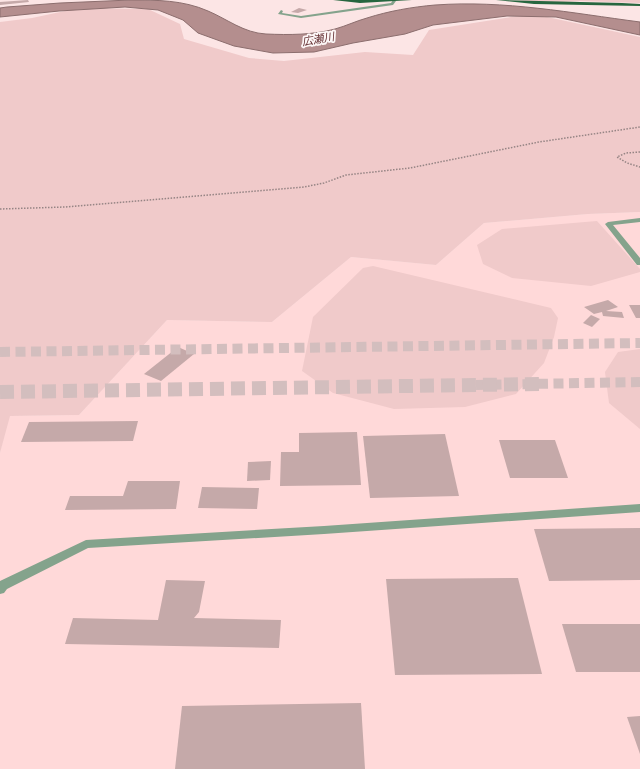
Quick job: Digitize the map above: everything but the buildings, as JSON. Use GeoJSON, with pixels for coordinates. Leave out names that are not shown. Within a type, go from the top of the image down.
{"type":"FeatureCollection","features":[{"type":"Feature","properties":{"kind":"main road"},"geometry":{"type":"LineString","coordinates":[[335,0],[360,2],[410,0]]}},
{"type":"Feature","properties":{"kind":"main road"},"geometry":{"type":"LineString","coordinates":[[498,0],[541,4],[591,3],[640,5]]}},
{"type":"Feature","properties":{"kind":"street"},"geometry":{"type":"LineString","coordinates":[[281,11],[280,14],[301,18],[393,4],[394,1]]}},
{"type":"Feature","properties":{"kind":"lane"},"geometry":{"type":"LineString","coordinates":[[640,220],[608,224],[640,263]]}},
{"type":"Feature","properties":{"kind":"lane"},"geometry":{"type":"LineString","coordinates":[[0,589],[3,585],[86,544],[332,530],[640,508]]}},
{"type":"Feature","properties":{"kind":"path"},"geometry":{"type":"LineString","coordinates":[[0,210],[10,208],[66,207],[304,187],[324,183],[346,175],[410,168],[538,142],[640,127]]}},
{"type":"Feature","properties":{"kind":"path"},"geometry":{"type":"LineString","coordinates":[[640,152],[626,152],[617,157],[627,163],[640,167]]}},
{"type":"Feature","properties":{"kind":"shaded area"},"geometry":{"type":"Polygon","coordinates":[[[516,0],[640,0],[640,3],[579,1],[547,3],[516,0]]]}},
{"type":"Feature","properties":{"kind":"shaded area"},"geometry":{"type":"Polygon","coordinates":[[[79,8],[148,9],[180,24],[184,39],[249,58],[284,61],[365,52],[413,55],[429,30],[511,17],[538,15],[640,37],[640,212],[588,214],[484,223],[436,265],[351,257],[272,322],[167,320],[79,415],[10,416],[0,453],[0,22],[32,18],[79,8]]]}},
{"type":"Feature","properties":{"kind":"shaded area"},"geometry":{"type":"Polygon","coordinates":[[[640,212],[640,769],[0,769],[0,453],[9,416],[79,415],[167,320],[272,322],[351,257],[436,265],[484,223],[588,214],[640,212]]]}},
{"type":"Feature","properties":{"kind":"shaded area"},"geometry":{"type":"Polygon","coordinates":[[[597,221],[640,269],[640,272],[591,286],[512,278],[483,264],[477,245],[502,229],[597,221]]]}},
{"type":"Feature","properties":{"kind":"shaded area"},"geometry":{"type":"Polygon","coordinates":[[[373,266],[551,308],[558,318],[554,337],[544,363],[516,394],[465,407],[394,409],[333,393],[302,371],[313,317],[363,268],[373,266]]]}},
{"type":"Feature","properties":{"kind":"shaded area"},"geometry":{"type":"Polygon","coordinates":[[[640,349],[640,429],[609,403],[605,372],[618,352],[640,349]]]}},
{"type":"Feature","properties":{"kind":"water","name":"広瀬川"},"geometry":{"type":"Polygon","coordinates":[[[130,0],[160,1],[199,7],[250,31],[266,34],[310,33],[335,29],[363,19],[418,7],[435,5],[487,4],[538,8],[640,22],[640,35],[556,17],[507,16],[433,25],[405,34],[353,43],[314,52],[273,53],[234,46],[198,33],[183,20],[158,10],[125,7],[59,11],[0,17],[0,8],[7,7],[130,0]]]}},
{"type":"Feature","properties":{"kind":"tunnel"},"geometry":{"type":"LineString","coordinates":[[0,352],[640,343]]}},
{"type":"Feature","properties":{"kind":"tunnel"},"geometry":{"type":"LineString","coordinates":[[491,385],[640,382]]}},
{"type":"Feature","properties":{"kind":"tunnel"},"geometry":{"type":"LineString","coordinates":[[491,385],[540,384]]}},
{"type":"Feature","properties":{"kind":"tunnel"},"geometry":{"type":"LineString","coordinates":[[476,385],[491,385]]}},
{"type":"Feature","properties":{"kind":"tunnel"},"geometry":{"type":"LineString","coordinates":[[0,392],[491,385]]}}]}
